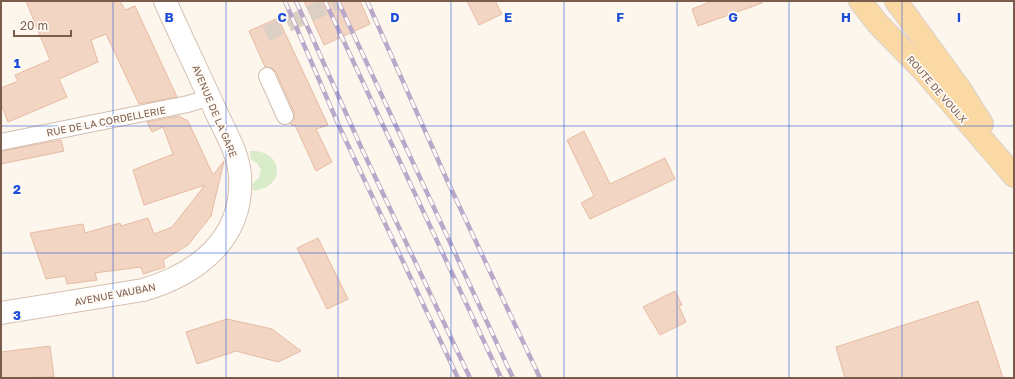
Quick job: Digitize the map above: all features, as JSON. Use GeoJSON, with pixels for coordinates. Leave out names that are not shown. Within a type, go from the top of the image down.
{"type":"FeatureCollection","features":[{"type":"Feature","properties":{"kind":"main road","name":"AVENUE DE LA GARE"},"geometry":{"type":"LineString","coordinates":[[165,1],[230,143],[240,175],[240,203],[232,226]]}},
{"type":"Feature","properties":{"kind":"main road","name":"ROUTE DE VOULX"},"geometry":{"type":"LineString","coordinates":[[860,1],[878,24],[923,70],[1014,175]]}},
{"type":"Feature","properties":{"kind":"main road","name":"ROUTE DE VOULX"},"geometry":{"type":"LineString","coordinates":[[896,1],[960,89],[1014,175]]}},
{"type":"Feature","properties":{"kind":"main road","name":"AVENUE VAUBAN"},"geometry":{"type":"LineString","coordinates":[[1,313],[136,292],[161,285],[180,276],[209,255],[232,226]]}},
{"type":"Feature","properties":{"kind":"street"},"geometry":{"type":"LineString","coordinates":[[267,76],[285,116]]}},
{"type":"Feature","properties":{"kind":"street","name":"RUE DE LA CORDELLERIE"},"geometry":{"type":"LineString","coordinates":[[1,142],[188,104],[210,97]]}},
{"type":"Feature","properties":{"kind":"green space"},"geometry":{"type":"Polygon","coordinates":[[[250,151],[261,152],[269,156],[275,162],[277,169],[276,176],[272,183],[264,188],[253,191],[252,184],[259,178],[261,170],[257,163],[251,160],[250,151]]]}},
{"type":"Feature","properties":{"kind":"building"},"geometry":{"type":"Polygon","coordinates":[[[26,1],[120,1],[125,10],[135,6],[177,97],[139,104],[106,34],[91,40],[98,62],[59,79],[67,97],[8,122],[1,104],[1,88],[18,81],[15,75],[50,60],[26,1]]]}},
{"type":"Feature","properties":{"kind":"building"},"geometry":{"type":"Polygon","coordinates":[[[304,1],[360,1],[370,24],[324,45],[304,1]]]}},
{"type":"Feature","properties":{"kind":"building"},"geometry":{"type":"Polygon","coordinates":[[[467,1],[495,1],[502,14],[479,25],[467,1]]]}},
{"type":"Feature","properties":{"kind":"building"},"geometry":{"type":"Polygon","coordinates":[[[713,1],[762,1],[762,3],[698,26],[692,9],[713,1]]]}},
{"type":"Feature","properties":{"kind":"building"},"geometry":{"type":"Polygon","coordinates":[[[278,18],[328,125],[316,129],[332,162],[316,171],[295,125],[292,126],[290,123],[294,117],[294,112],[276,72],[272,68],[265,67],[249,31],[278,18]]]}},
{"type":"Feature","properties":{"kind":"building"},"geometry":{"type":"Polygon","coordinates":[[[179,116],[188,121],[213,175],[224,161],[211,216],[188,245],[163,260],[165,267],[143,274],[141,267],[95,273],[97,280],[67,284],[65,276],[46,279],[30,233],[83,224],[85,233],[120,223],[121,226],[148,218],[154,234],[172,227],[205,185],[144,205],[133,170],[173,154],[163,127],[152,132],[147,122],[179,116]]]}},
{"type":"Feature","properties":{"kind":"building"},"geometry":{"type":"Polygon","coordinates":[[[584,131],[610,184],[665,158],[675,179],[590,219],[581,203],[594,196],[567,140],[584,131]]]}},
{"type":"Feature","properties":{"kind":"building"},"geometry":{"type":"Polygon","coordinates":[[[61,140],[64,151],[1,164],[1,151],[61,140]]]}},
{"type":"Feature","properties":{"kind":"building"},"geometry":{"type":"Polygon","coordinates":[[[318,238],[348,299],[327,309],[297,248],[318,238]]]}},
{"type":"Feature","properties":{"kind":"building"},"geometry":{"type":"Polygon","coordinates":[[[675,291],[682,305],[679,306],[686,322],[660,335],[643,307],[675,291]]]}},
{"type":"Feature","properties":{"kind":"building"},"geometry":{"type":"Polygon","coordinates":[[[978,301],[1003,378],[845,378],[836,347],[978,301]]]}},
{"type":"Feature","properties":{"kind":"building"},"geometry":{"type":"Polygon","coordinates":[[[227,319],[272,329],[301,351],[278,362],[236,351],[197,364],[186,332],[227,319]]]}},
{"type":"Feature","properties":{"kind":"building"},"geometry":{"type":"Polygon","coordinates":[[[50,346],[54,377],[1,378],[1,352],[50,346]]]}},
{"type":"Feature","properties":{"kind":"tunnel"},"geometry":{"type":"LineString","coordinates":[[266,34],[338,1]]}},
{"type":"Feature","properties":{"kind":"railway"},"geometry":{"type":"LineString","coordinates":[[285,1],[339,126],[458,378]]}},
{"type":"Feature","properties":{"kind":"railway"},"geometry":{"type":"LineString","coordinates":[[296,1],[361,147],[470,378]]}},
{"type":"Feature","properties":{"kind":"railway"},"geometry":{"type":"LineString","coordinates":[[325,1],[501,378]]}},
{"type":"Feature","properties":{"kind":"railway"},"geometry":{"type":"LineString","coordinates":[[338,1],[513,378]]}},
{"type":"Feature","properties":{"kind":"railway"},"geometry":{"type":"LineString","coordinates":[[367,1],[447,180],[540,378]]}}]}
